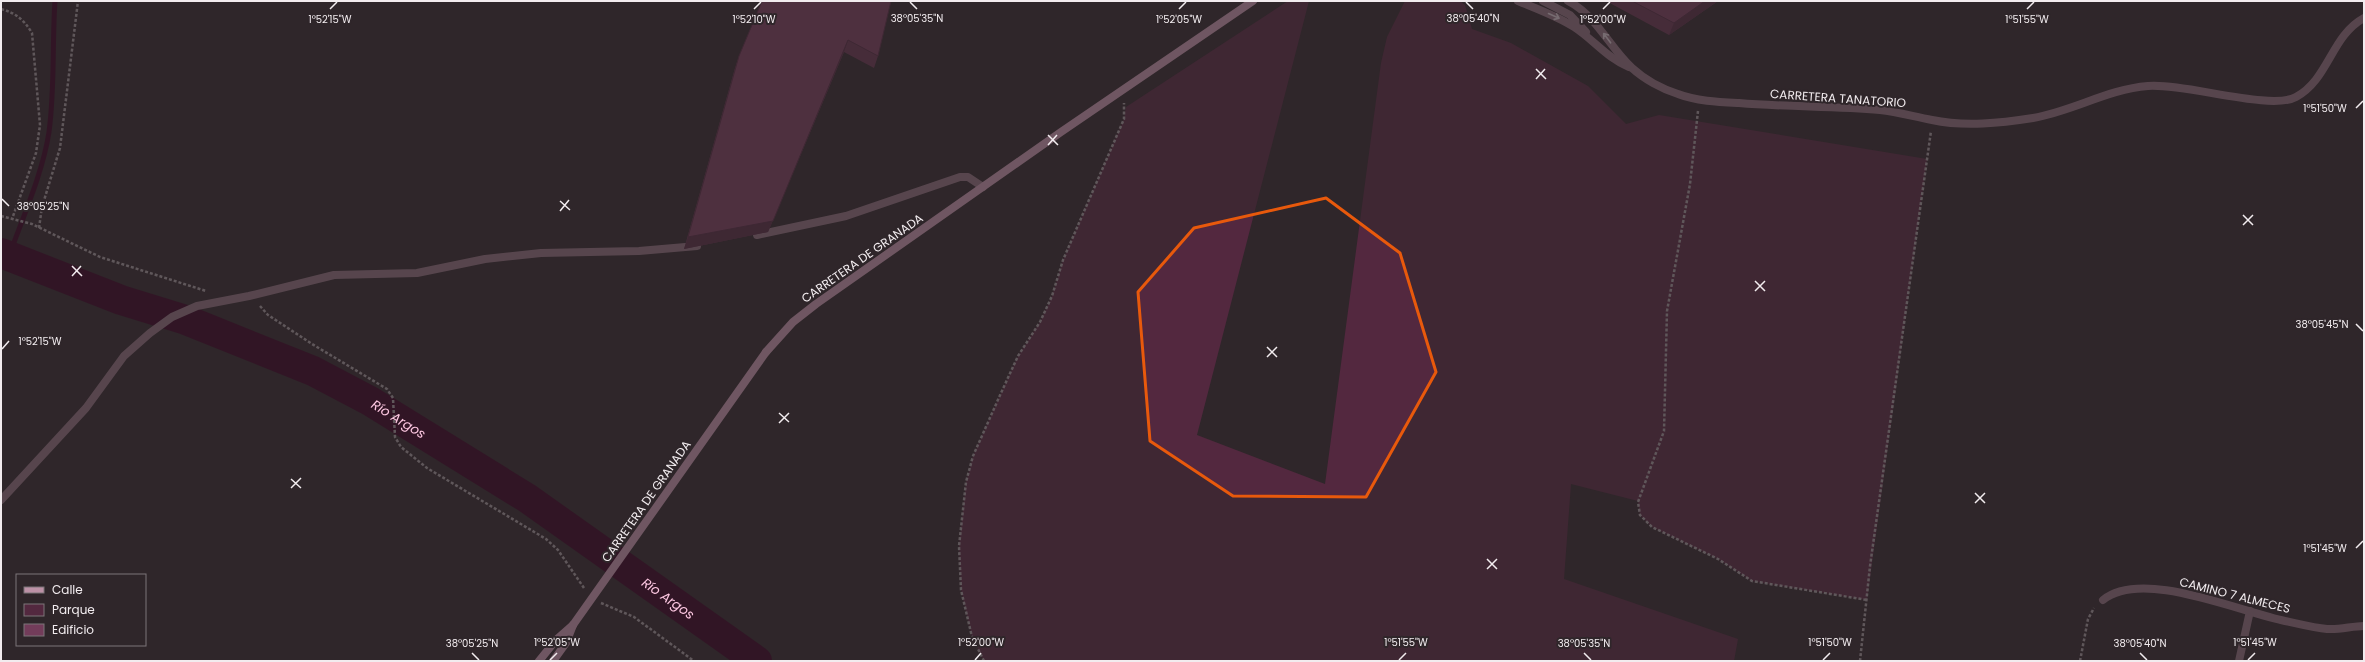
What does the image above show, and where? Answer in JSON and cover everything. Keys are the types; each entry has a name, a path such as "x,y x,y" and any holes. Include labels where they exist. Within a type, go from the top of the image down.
{"main road":[{"name":"CARRETERA DE GRANADA","path":"539,661 556,640 573,625 766,352 786,330 816,304 1253,1"},
{"name":"CARRETERA DE GRANADA","path":"553,661 566,643 573,625"}],"street":[{"path":"1518,1 1562,20 1617,62 1632,68"},
{"path":"1543,1 1570,15 1596,46"},
{"path":"1568,1 1590,18 1632,68"},
{"name":"CARRETERA TANATORIO","path":"1632,68 1646,78 1673,92 1699,99 1777,106 1882,110 1932,120 1968,124 2034,118 2074,108 2117,91 2149,85 2175,86 2244,98 2285,101 2296,98 2310,86 2328,63 2341,38 2350,27 2364,18"},
{"path":"750,236 846,216 960,177 968,177 983,187"},
{"path":"1,500 86,408 124,356 150,333 172,317 197,306 249,296 334,275 417,273 485,259 541,252 684,249 706,244"},
{"name":"CAMINO 7 ALMECES","path":"2103,600 2117,591 2153,588 2250,611 2283,621 2327,629 2364,626"},
{"path":"2239,661 2250,611"}],"path":[{"path":"39,228 42,206 60,148 78,1"},
{"path":"1,9 13,12 25,22 32,33 40,125 36,153 12,219"},
{"path":"984,661 972,637 961,590 959,546 966,482 973,456 1000,393 1018,356 1040,322 1052,296 1063,260 1124,119 1126,107 1120,93"},
{"path":"1699,99 1690,184 1667,311 1664,431 1638,502 1640,515 1652,527 1718,559 1752,581 1867,600"},
{"path":"1860,661 1932,120"},
{"path":"1,216 39,228 100,257 208,291"},
{"path":"249,296 268,315 387,390 393,398 395,437 401,447 427,468 546,539 558,550 586,591"},
{"path":"2080,661 2088,619 2103,600"},
{"path":"598,602 634,617 694,661"}],"highlighted area":[{"path":"1326,198 1400,253 1436,372 1366,497 1233,496 1150,441 1138,292 1194,228"}],"green space":[{"path":"1288,1 1309,1 1197,435 1325,484 1381,63 1387,37 1405,1 1460,1 1465,5 1472,29 1511,43 1588,86 1626,124 1659,115 1927,159 1867,600 1752,581 1718,559 1652,527 1640,515 1638,501 1571,484 1564,579 1738,639 1734,661 984,661 972,637 961,590 959,546 966,482 973,456 1018,356 1040,322 1052,296 1063,260 1124,119 1126,107"}],"building":[{"path":"762,1 891,1 878,56 848,40 773,221 688,237 739,56"},
{"path":"1632,1 1705,1 1674,23"}],"waterway":[{"path":"9,256 37,179 49,132 52,99 55,1"},
{"name":"Río Argos","path":"1,253 121,300 186,320 313,371 370,401 527,498 757,661"}]}
